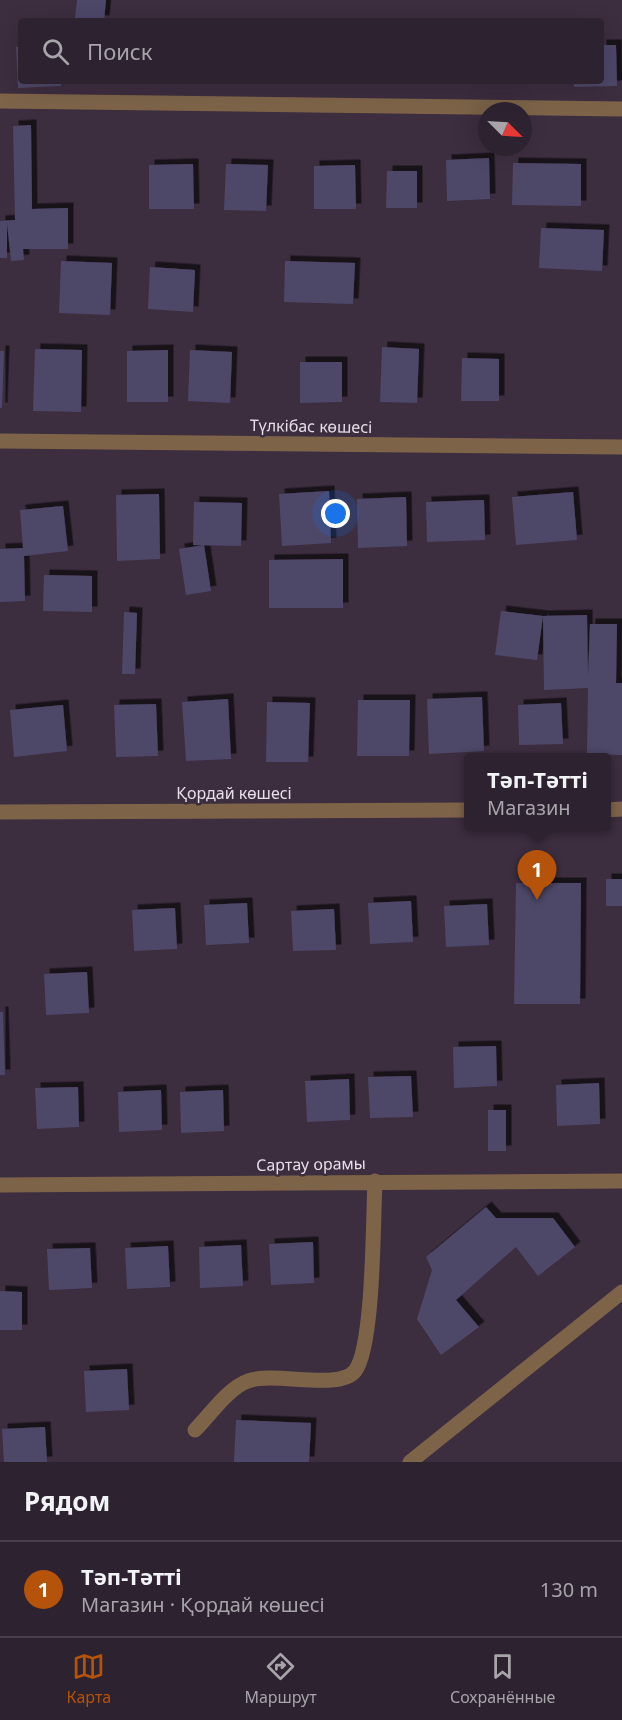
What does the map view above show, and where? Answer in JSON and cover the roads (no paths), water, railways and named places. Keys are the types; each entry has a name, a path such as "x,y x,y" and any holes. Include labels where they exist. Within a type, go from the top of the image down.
{"street":[{"path":"0,101 622,109"},
{"name":"Түлкібас көшесі","path":"0,441 622,447"},
{"name":"Қордай көшесі","path":"0,812 464,810"},
{"path":"195,1430 245,1382 260,1377 342,1380 354,1372 366,1344 375,1181"},
{"name":"Сартау орамы","path":"0,1185 622,1181"},
{"path":"410,1462 622,1292"}],"place":[{"name":"Тәп-Тәтті","path":"537,900"}]}
